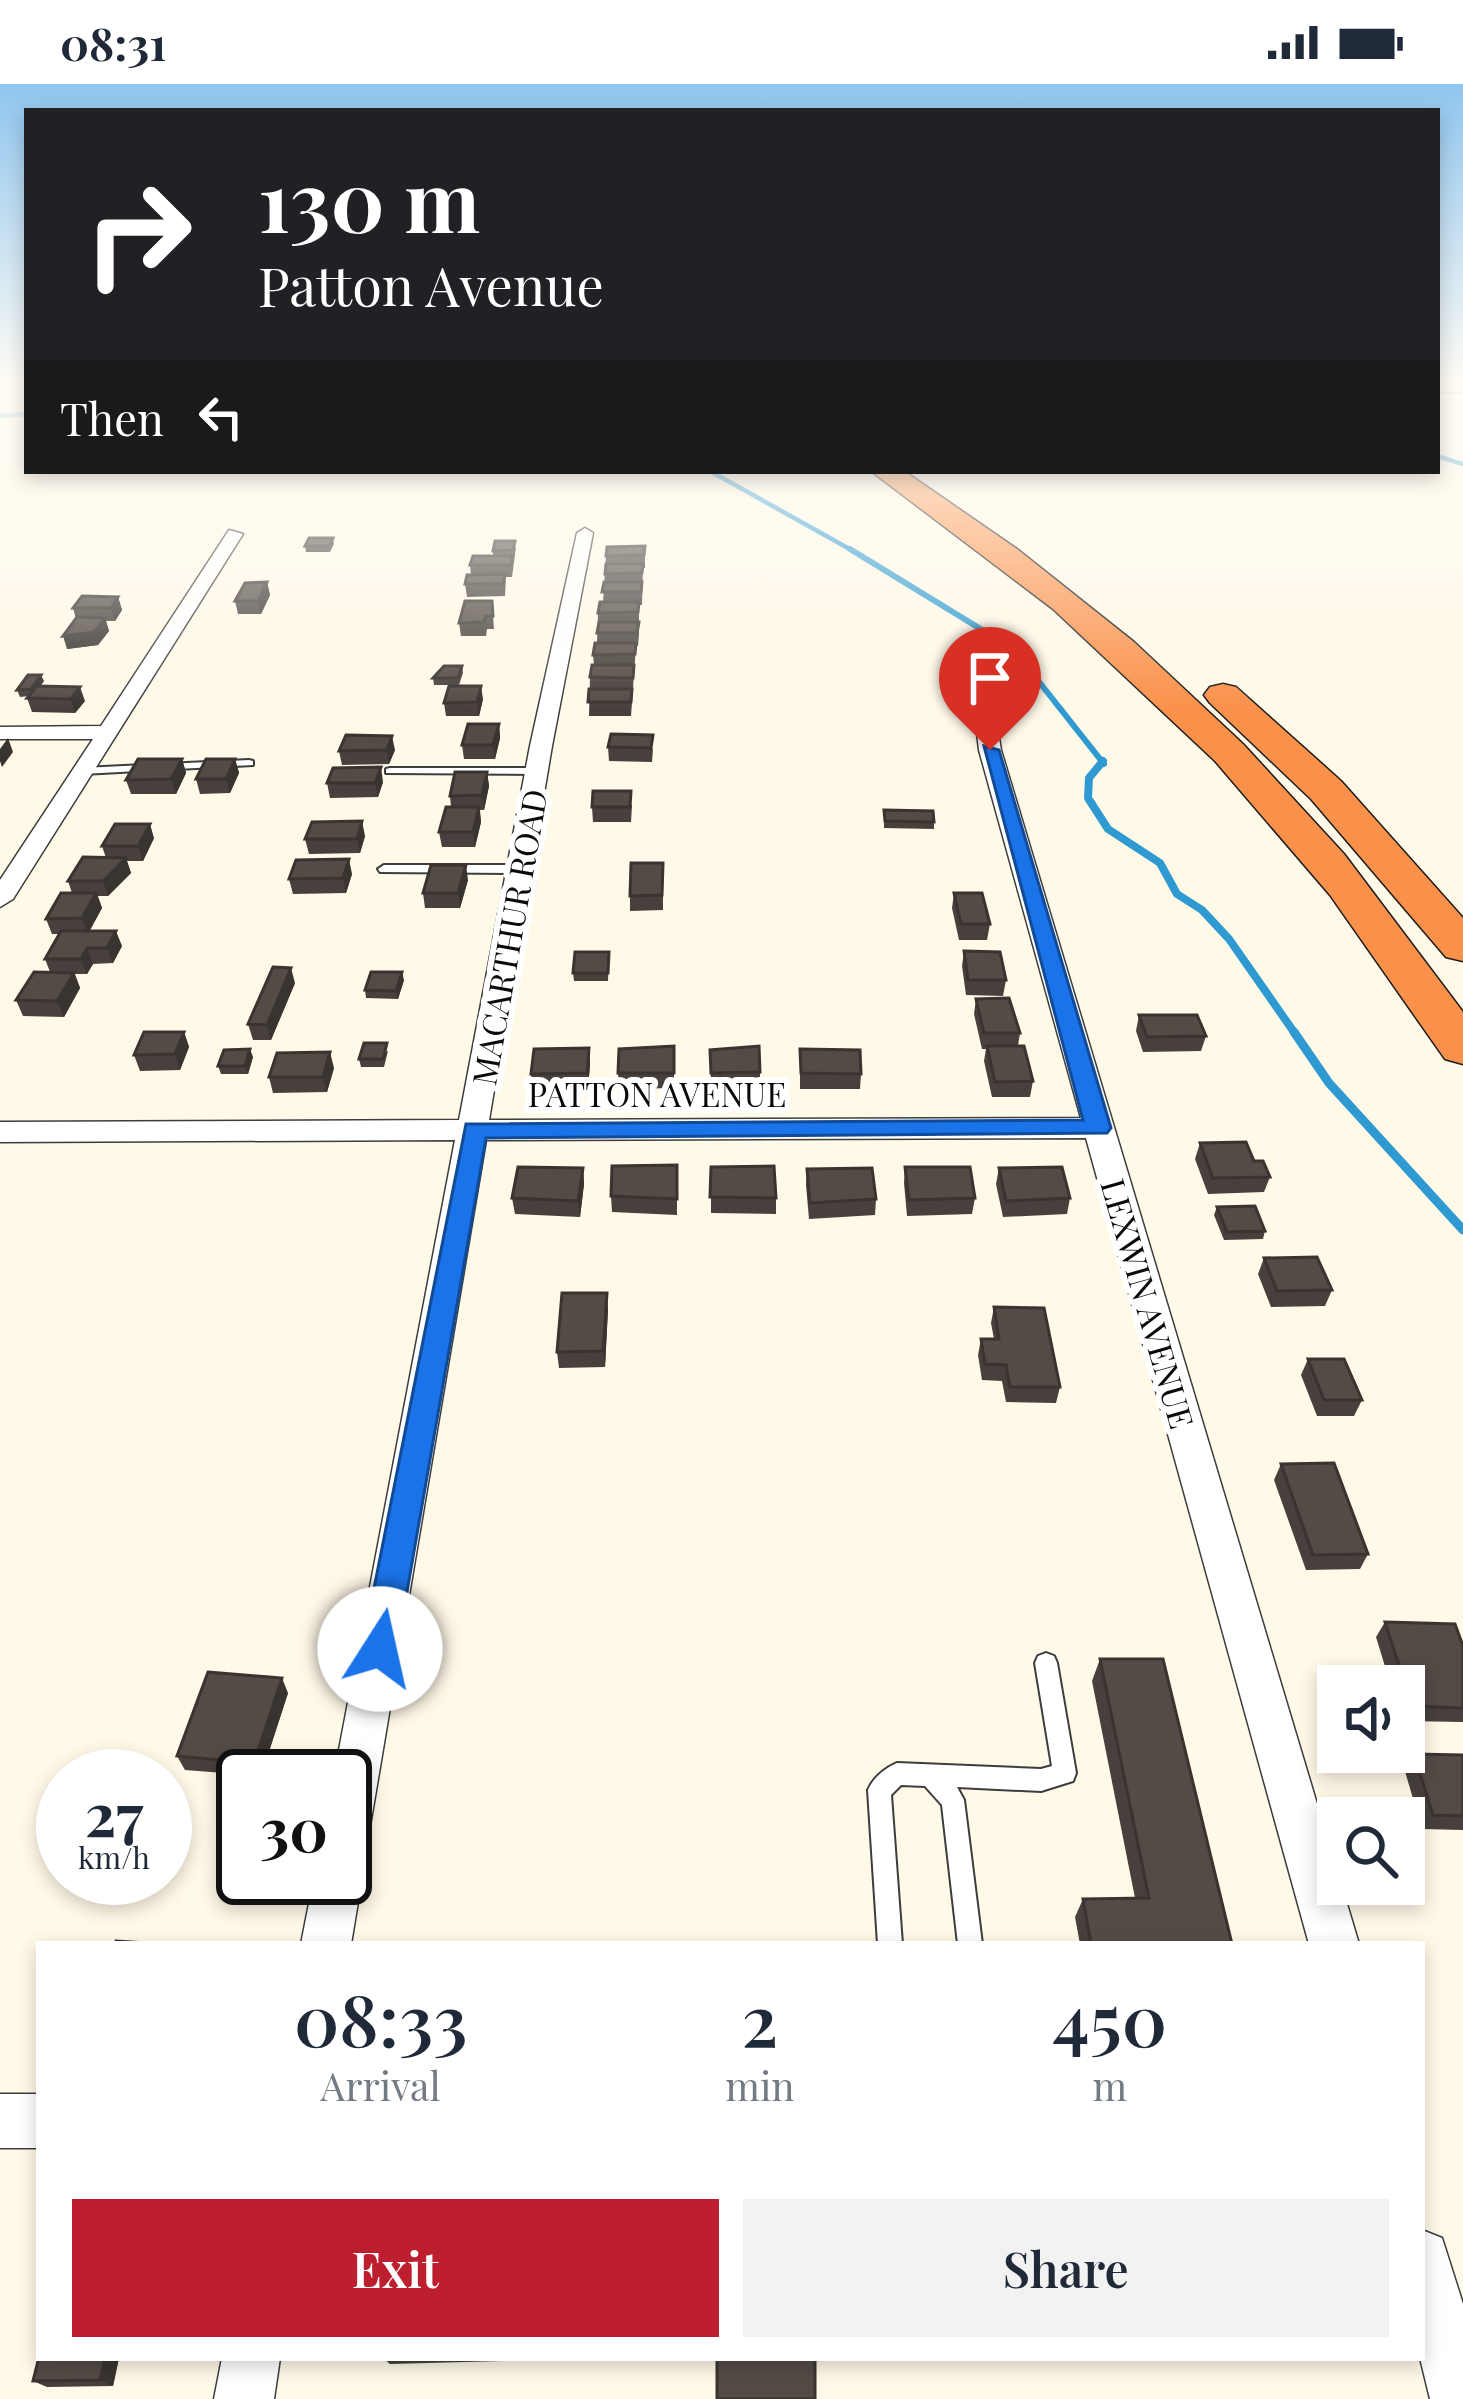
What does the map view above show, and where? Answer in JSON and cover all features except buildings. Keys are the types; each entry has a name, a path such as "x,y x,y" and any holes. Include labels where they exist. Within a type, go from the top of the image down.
{"highway":[{"path":"917,493 1029,571 1167,691 1328,863 1463,1048"},
{"path":"965,493 1065,561 1144,623 1327,790 1463,947"}],"street":[{"name":"MACARTHUR ROAD","path":"361,1749 537,772 585,533"},
{"path":"0,898 235,534"},
{"name":"LEXWIN AVENUE","path":"979,658 990,750 1333,1941"},
{"path":"0,733 107,732"},
{"name":"PATTON AVENUE","path":"0,1132 1098,1128"},
{"path":"327,1941 333,1905"},
{"path":"0,2121 36,2121"},
{"path":"1425,2269 1460,2399"},
{"path":"244,2399 250,2361"}],"lane":[{"path":"82,771 249,763"},
{"path":"390,771 537,772"},
{"path":"384,868 520,868"},
{"path":"890,1941 879,1790 897,1774 1041,1780 1065,1773 1046,1663"},
{"path":"930,1775 952,1800 970,1941"}],"waterway":[{"path":"749,493 854,551"},
{"path":"850,549 854,551"},
{"path":"854,551 997,639 1040,683 1102,762"},
{"path":"1102,762 1089,778 1088,798 1108,829 1160,863 1177,894 1202,910 1229,939 1296,1035"},
{"path":"1294,1032 1329,1083 1463,1230"}],"route":[{"path":"380,1649 475,1130 1098,1128 990,750"}]}
